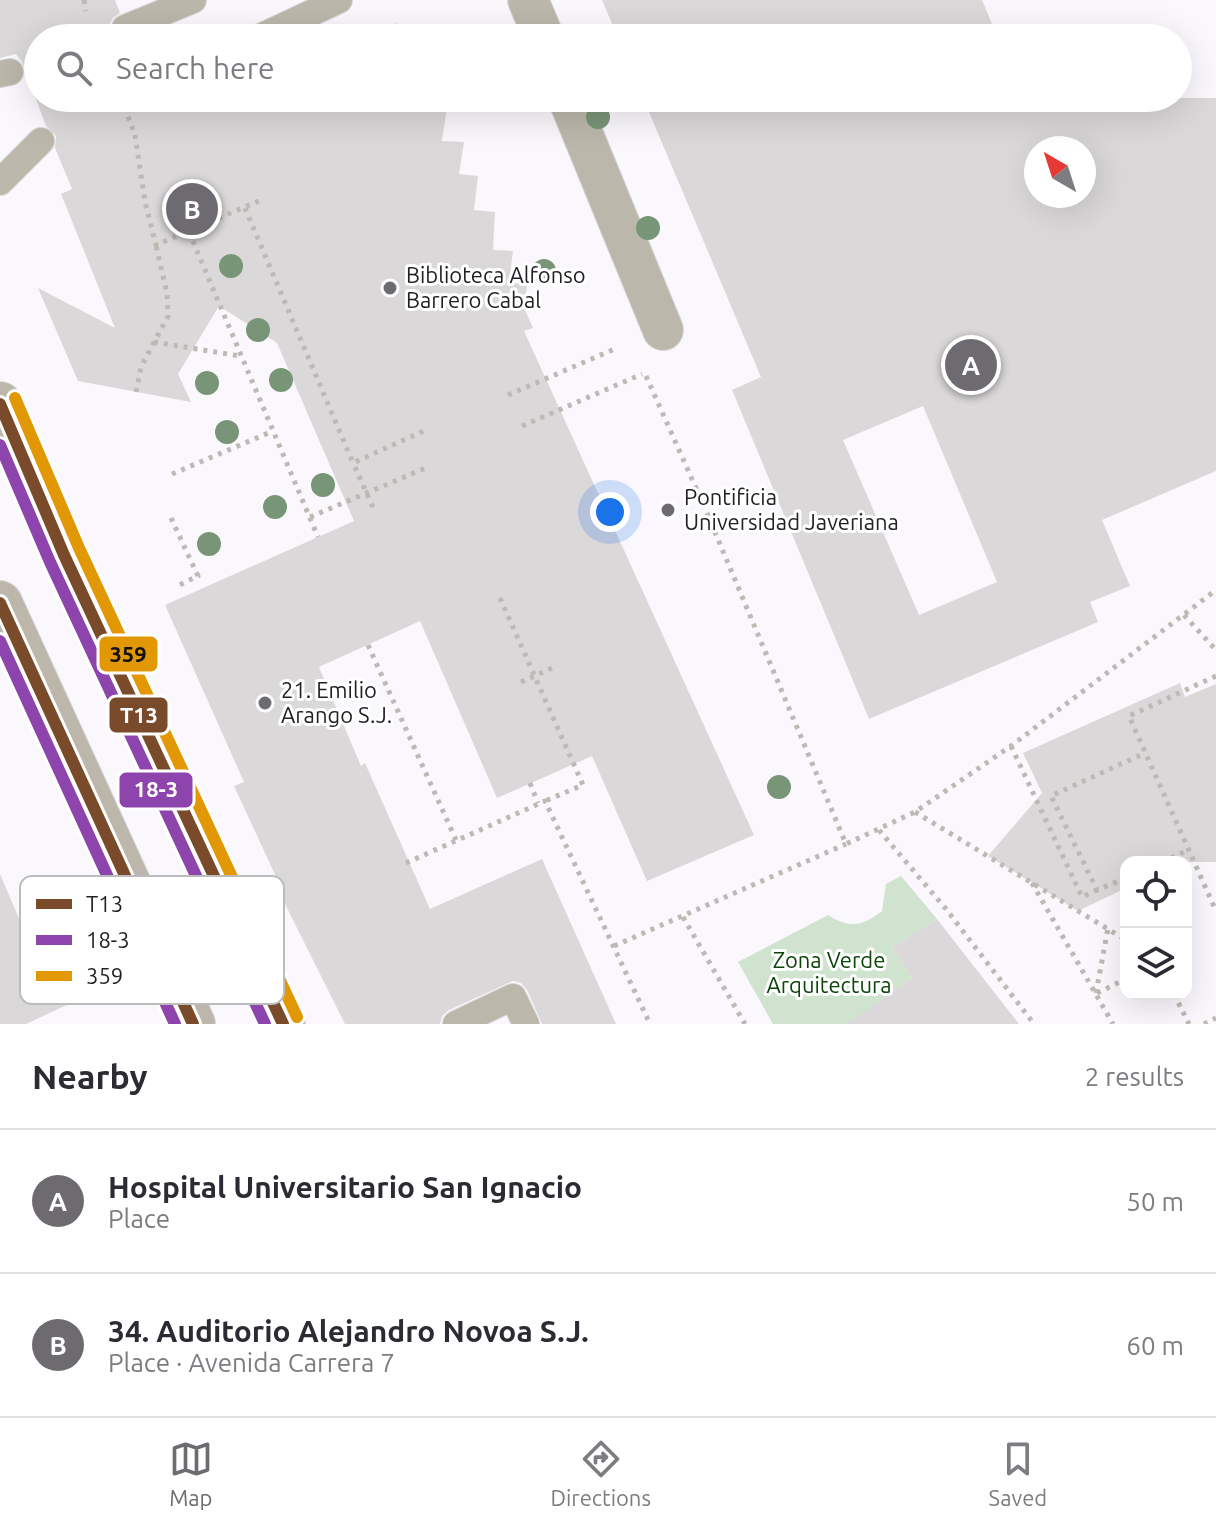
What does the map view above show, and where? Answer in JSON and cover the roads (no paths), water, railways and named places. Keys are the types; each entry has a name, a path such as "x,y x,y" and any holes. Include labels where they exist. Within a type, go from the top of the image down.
{"main road":[{"path":"0,404 64,555 214,876"},
{"path":"0,603 125,876"},
{"path":"184,1004 193,1024"},
{"path":"274,1004 283,1024"}],"street":[{"path":"528,0 538,24"},
{"path":"573,112 646,336"}],"lane":[{"path":"135,24 193,0"},
{"path":"288,24 339,0"},
{"path":"0,182 41,141"},
{"path":"456,1024 513,997 526,1024"}],"place":[{"name":"34. Auditorio Alejandro Novoa S.J.","path":"192,209"},
{"name":"Biblioteca Alfonso Barrero Cabal","path":"390,288"},
{"name":"Hospital Universitario San Ignacio","path":"971,365"},
{"name":"Pontificia Universidad Javeriana","path":"668,510"},
{"name":"21. Emilio Arango S.J.","path":"265,703"}],"park label":[{"name":"Zona Verde Arquitectura","path":"829,972"}]}
